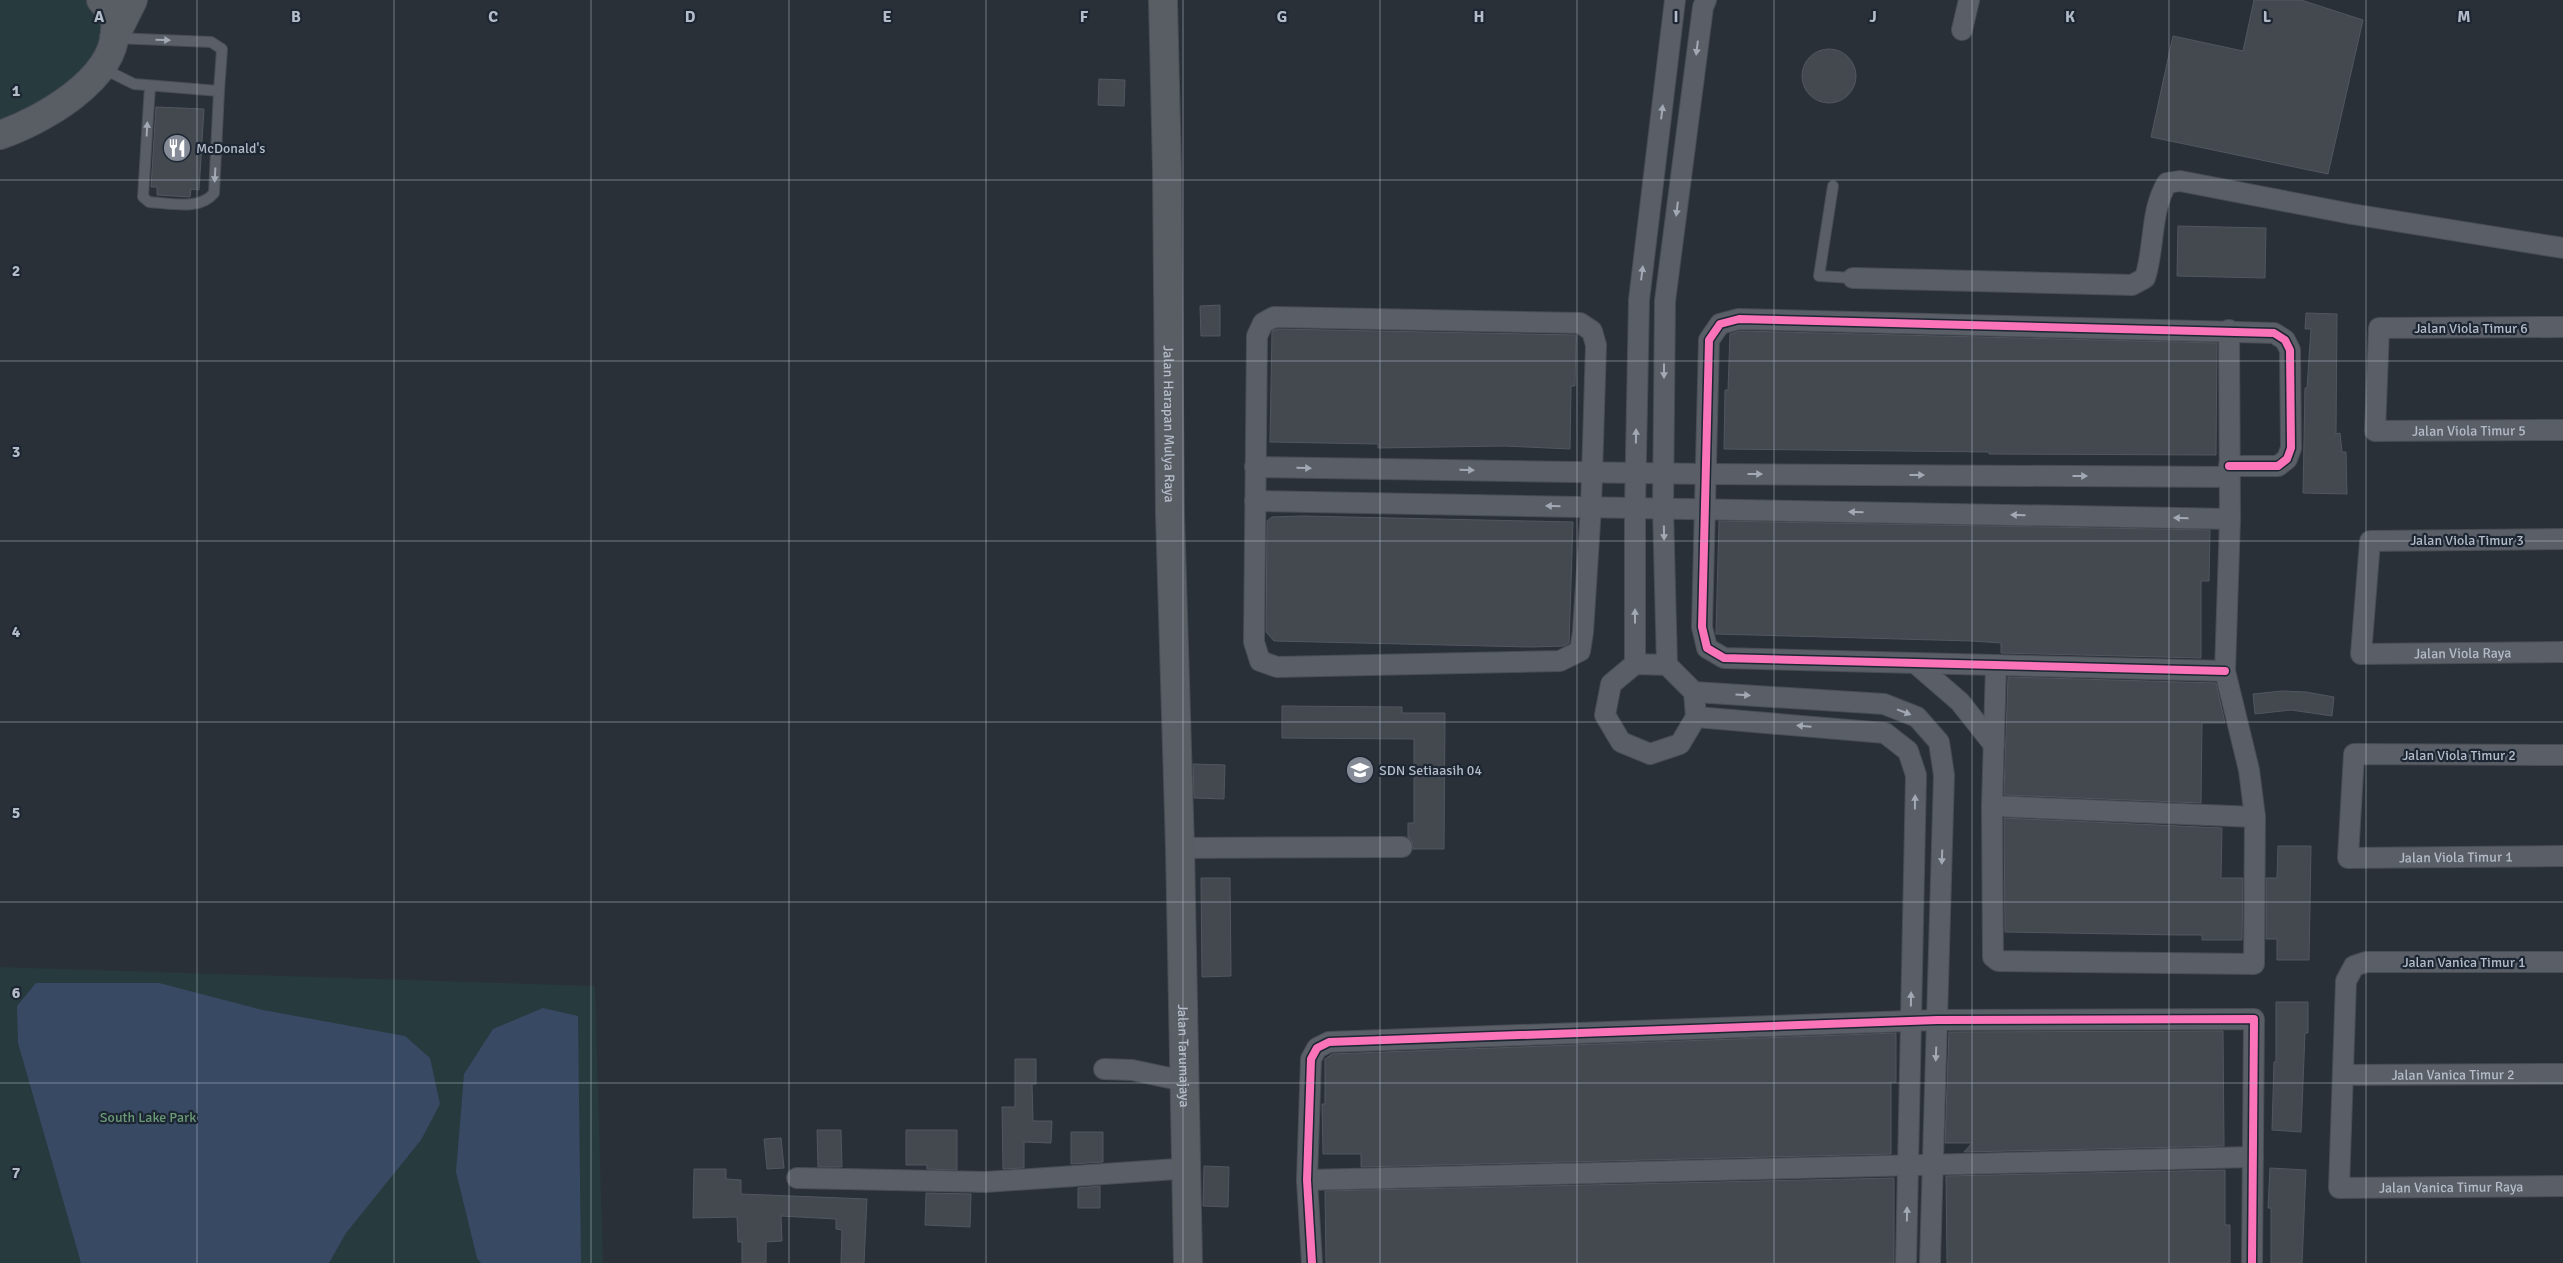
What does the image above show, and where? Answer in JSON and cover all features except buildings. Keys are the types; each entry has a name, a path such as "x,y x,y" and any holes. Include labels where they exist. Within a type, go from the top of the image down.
{"street":[{"path":"101,0 115,19 114,38"},
{"path":"0,135 23,127 87,86 108,59 114,38 133,0"},
{"name":"Jalan Harapan Mulya Raya","path":"1163,0 1168,179 1170,514 1180,848"},
{"path":"1635,664 1634,508 1639,300 1675,0"},
{"path":"1667,665 1664,508 1665,301 1703,7 1706,0"},
{"path":"1962,30 1969,0"},
{"path":"1852,278 2132,285 2145,278 2151,259 2158,197 2167,183 2180,181 2352,214 2563,248"},
{"path":"1639,300 1665,301"},
{"path":"1274,317 1580,323 1592,331 1596,345 1592,472 1583,632 1580,651 1560,661 1277,667 1260,661 1254,642 1257,336 1264,323 1274,317"},
{"path":"1255,467 1706,474 2229,472 2278,466 2288,459 2291,448 2290,350 2285,340 2274,333 2229,330 1739,319 1720,324 1709,340 1706,474 1702,627 1707,648 1724,658 2225,671"},
{"name":"Jalan Viola Timur 6","path":"2375,431 2379,328 2563,327"},
{"path":"1996,665 1992,806 1993,958 1998,961 2254,964 2255,817 2249,770 2225,671 2230,519 2229,330"},
{"name":"Jalan Viola Timur 5","path":"2375,431 2563,430"},
{"path":"1255,501 2230,519"},
{"name":"Jalan Viola Timur 3","path":"2361,654 2370,540 2563,539"},
{"name":"Jalan Viola Raya","path":"2361,654 2563,652"},
{"path":"1915,663 1960,702 1994,745"},
{"path":"1635,664 1667,665 1694,692 1696,717 1680,744 1650,754 1621,742 1605,715 1611,684 1635,664"},
{"path":"1694,692 1884,704 1917,717 1939,742 1944,775 1930,1263"},
{"path":"1696,717 1885,733 1908,751 1916,775 1906,1263"},
{"name":"Jalan Viola Timur 2","path":"2348,858 2354,754 2563,755"},
{"path":"1992,806 2255,817"},
{"path":"1180,848 1402,847"},
{"name":"Jalan Tarumajaya","path":"1180,848 1174,1078 1188,1263"},
{"name":"Jalan Viola Timur 1","path":"2348,858 2563,856"},
{"name":"Jalan Vanica Timur 1","path":"2343,1075 2346,981 2354,966 2366,962 2563,962"},
{"path":"1312,1263 1307,1180 1311,1059 1317,1048 1329,1042 1910,1023 1937,1020 2254,1019 2252,1263"},
{"path":"1104,1069 1174,1078"},
{"name":"Jalan Vanica Timur 2","path":"2343,1075 2563,1074"},
{"name":"Jalan Vanica Timur Raya","path":"2343,1075 2339,1188 2563,1186"},
{"path":"1307,1180 2253,1157"},
{"path":"798,1178 986,1182 1182,1167"}],"lane":[{"path":"114,38 211,42 222,50 214,193 208,200 200,204 149,202 143,197 150,86"},
{"path":"102,68 134,84 219,92"},
{"path":"1833,186 1819,276 1852,278"}],"green space":[{"path":"0,0 101,0 108,59 0,135"},
{"name":"South Lake Park","path":"0,967 595,986 603,1263 0,1263"}],"water":[{"path":"36,983 159,983 263,1010 405,1036 430,1058 440,1104 421,1140 346,1233 329,1263 81,1263 18,1043 17,1006"},
{"path":"543,1008 578,1016 581,1263 481,1263 477,1258 456,1172 464,1074 493,1029"}],"cycle path":[{"path":"2225,671 1724,658 1707,648 1702,627 1709,340 1720,324 1739,319 2274,333 2285,340 2290,350 2291,448 2287,459 2278,466 2229,466"},
{"path":"1312,1263 1307,1180 1311,1059 1317,1048 1329,1042 1937,1020 2254,1019 2252,1263"}],"place":[{"name":"McDonald's","path":"177,148"},
{"name":"SDN Setiaasih 04","path":"1360,770"}]}
